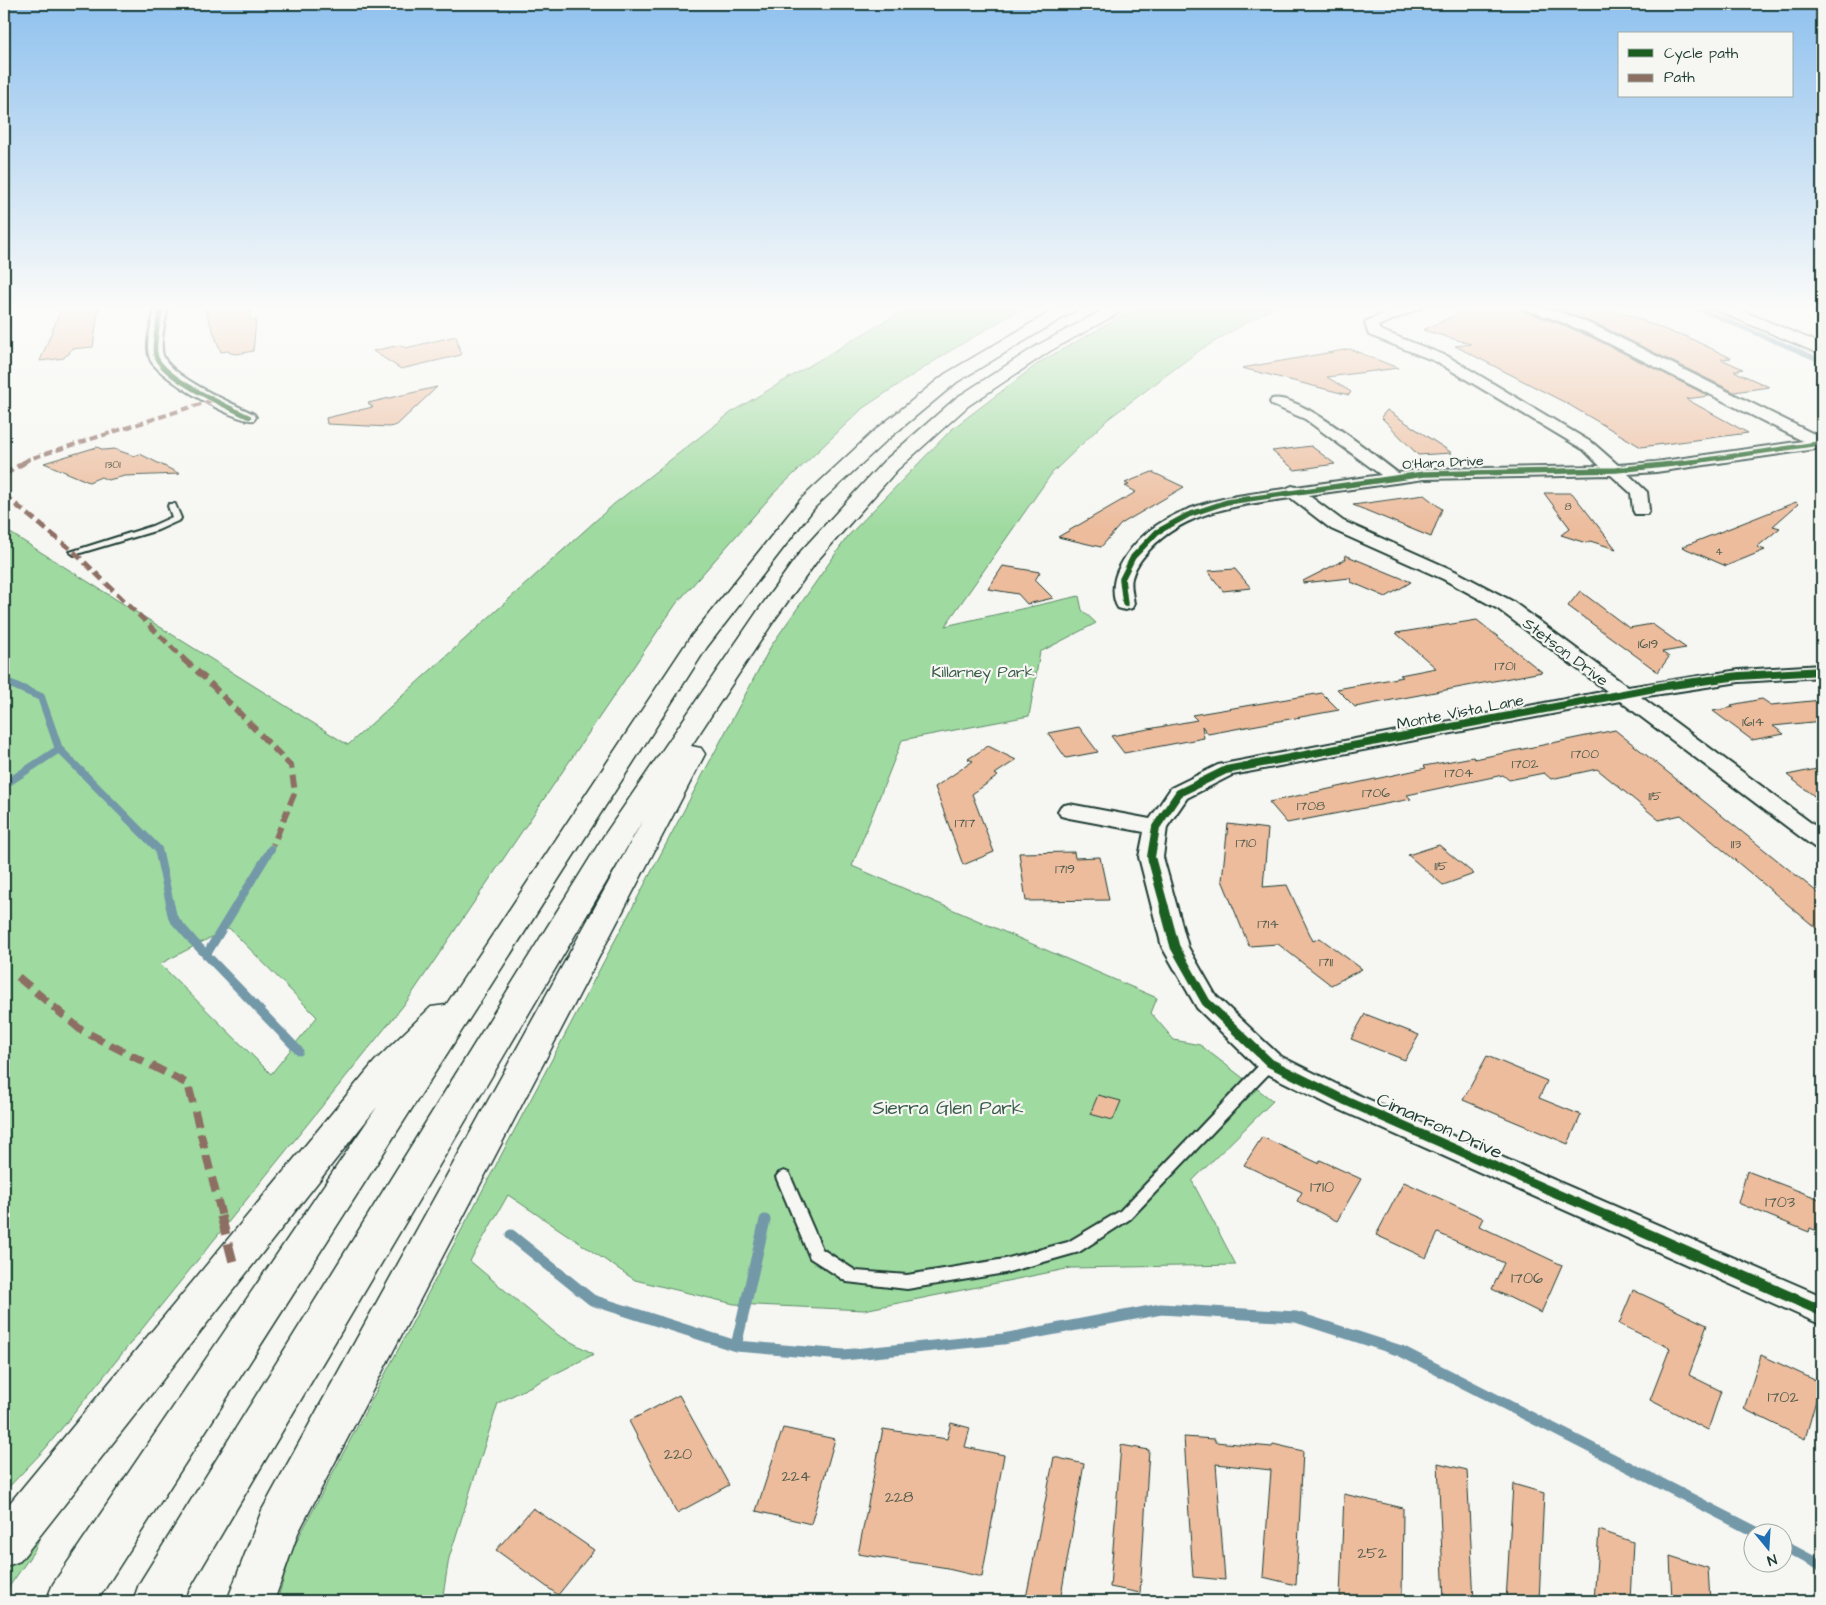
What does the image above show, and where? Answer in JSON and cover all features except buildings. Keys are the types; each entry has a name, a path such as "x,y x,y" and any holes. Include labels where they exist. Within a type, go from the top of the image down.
{"main road":[{"path":"70,1601 480,979 697,644 808,503 880,436 949,380"},
{"path":"156,1601 617,837 765,617 809,556 890,466 962,402 996,380"},
{"path":"251,1601 278,1525 765,617"},
{"path":"4,1545 387,1070 480,979"}],"street":[{"path":"180,380 202,394 249,418"},
{"path":"1477,380 1590,447 1639,492 1641,510"},
{"path":"1692,380 1821,443"},
{"path":"1277,402 1310,416 1393,477"},
{"name":"O'Hara Drive","path":"1125,604 1122,579 1133,557 1157,532 1188,515 1227,502 1393,477 1424,474 1616,470 1695,462 1821,443"},
{"name":"Stetson Drive","path":"1292,491 1336,525 1449,575 1505,605 1822,842"},
{"name":"Monte Vista Lane","path":"1151,857 1156,827 1180,793 1226,770 1665,686 1739,676 1822,671"},
{"path":"1069,811 1156,827"},
{"name":"Cimarron Drive","path":"1151,857 1175,947 1206,1002 1270,1063 1355,1105 1822,1311"}],"lane":[{"path":"74,552 155,528 177,518 172,506"},
{"path":"784,1177 816,1253 853,1277 907,1282 1005,1266 1073,1248 1125,1215 1270,1063"}],"green space":[{"path":"786,380 906,380 863,408 774,493 676,604 407,1001 45,1449 4,1492 4,529 348,745 614,504 733,411","holes":["229,928 317,1017 271,1074 160,964"]},
{"path":"1016,380 1160,380 1108,419 1052,473 945,626 1079,596 1082,610 1096,623 1040,652 1029,716 902,740 852,866 1157,998 1151,1013 1174,1040 1200,1045 1273,1101 1192,1181 1236,1265 1071,1268 864,1310 734,1304 635,1280 508,1195 470,1261 558,1335 594,1354 498,1403 449,1558 442,1601 277,1601 293,1548 771,646 848,536 952,429"},
{"path":"47,1520 34,1551 4,1594 4,1572"}],"waterway":[{"path":"4,681 41,697 59,749"},
{"path":"4,785 59,749"},
{"path":"59,749 158,849 171,908"},
{"path":"235,908 271,849"},
{"path":"170,906 173,918 206,955"},
{"path":"206,955 236,906"},
{"path":"206,955 299,1051"},
{"path":"736,1346 765,1220"},
{"path":"511,1235 592,1300 736,1346"},
{"path":"736,1346 844,1355 1003,1339 1161,1309 1296,1317 1401,1351 1744,1526"},
{"path":"1794,1551 1822,1566"}],"marked path":[{"path":"4,475 29,459 213,400"},
{"path":"4,495 74,552 168,646 206,679 291,766 295,792 273,845"},
{"path":"18,977 81,1030 188,1084 233,1262"}],"cycle path":[{"path":"180,380 201,394 249,417"},
{"path":"1125,604 1122,579 1133,557 1157,532 1188,515 1227,502 1424,474 1616,470 1656,467 1822,443"},
{"path":"1822,671 1739,676 1665,686 1226,770 1179,793 1156,827 1151,857 1175,947 1206,1002 1270,1063 1346,1101 1822,1311"}],"park label":[{"name":"Killarney Park","path":"983,671"},
{"name":"Sierra Glen Park","path":"948,1107"}]}
